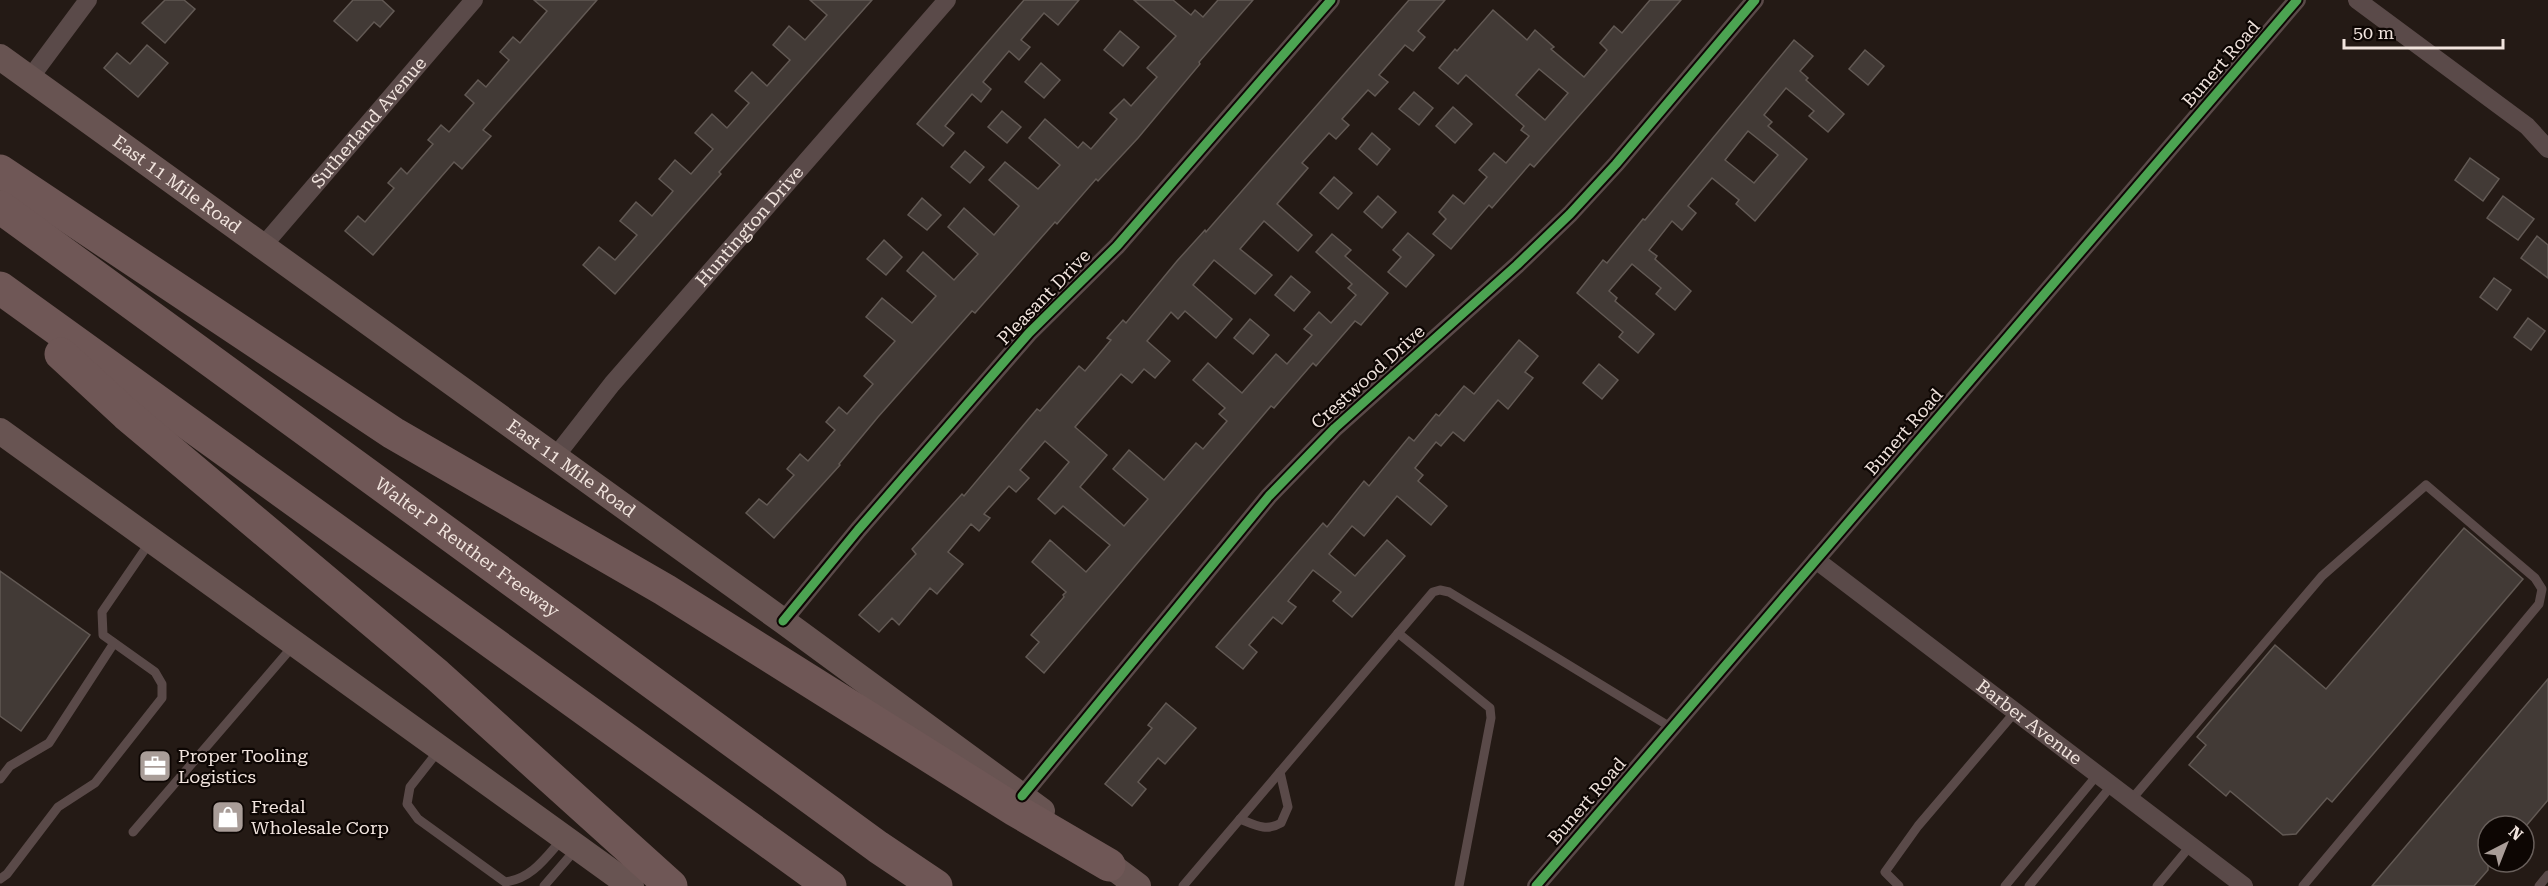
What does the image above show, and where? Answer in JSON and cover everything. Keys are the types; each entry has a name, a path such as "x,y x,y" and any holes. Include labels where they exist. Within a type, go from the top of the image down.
{"highway":[{"path":"0,171 393,433 665,590 1015,810 1109,865"},
{"name":"Walter P Reuther Freeway","path":"0,207 849,826 936,886"},
{"path":"0,288 830,886"},
{"path":"0,298 126,414 436,675 671,886"}],"main road":[{"name":"East 11 Mile Road","path":"0,57 783,621 1022,796 1138,886"},
{"path":"0,432 631,886"}],"street":[{"path":"30,78 88,0"},
{"name":"Sutherland Avenue","path":"262,247 474,0"},
{"name":"Huntington Drive","path":"555,457 612,384 947,0"},
{"name":"Pleasant Drive","path":"783,621 1029,333 1117,246 1331,0"},
{"name":"Crestwood Drive","path":"1022,796 1269,496 1335,428 1517,266 1570,214 1755,0"},
{"name":"Bunert Road","path":"1536,886 2297,0"},
{"path":"2357,0 2528,126 2548,149"},
{"name":"Barber Avenue","path":"1816,560 2244,886"}],"lane":[{"path":"2131,800 2322,576 2426,485 2535,578 2542,589 2539,604 2303,886"},
{"path":"0,879 7,874 58,807 95,783 162,698 162,684 155,672 103,635 102,612 151,540"},
{"path":"1183,886 1433,592 1440,590 1449,592 1672,728"},
{"path":"1398,633 1490,708 1491,718 1459,886"},
{"path":"0,779 10,766 49,743 114,643"},
{"path":"133,832 295,644"},
{"path":"1899,886 1885,872 1918,826 2015,712"},
{"path":"440,748 410,787 407,804 418,819 505,882 517,880 531,873 571,842"},
{"path":"1240,819 1262,828 1272,828 1281,823 1288,807 1280,772"},
{"path":"2005,886 2105,780"},
{"path":"2029,886 2105,780"},
{"path":"544,886 571,842"},
{"path":"2157,886 2191,845"},
{"path":"2539,886 2548,875"}],"building":[{"path":"165,0 184,0 195,9 165,43 142,23"},
{"path":"353,0 382,0 394,11 380,27 374,22 357,41 334,21"},
{"path":"534,0 597,0 483,130 491,136 462,169 454,162 373,255 345,231 358,216 365,222 394,188 388,183 401,168 407,174 433,144 428,140 441,125 449,132 474,103 465,95 478,80 486,87 509,60 500,52 513,37 520,43 547,11"},
{"path":"810,0 872,0 719,172 721,174 615,294 583,265 599,247 615,260 637,235 620,221 636,202 652,216 673,191 659,179 675,160 691,174 713,149 695,133 712,114 727,128 749,103 735,91 752,72 767,86 790,60 773,45 789,26 805,40 827,15"},
{"path":"1024,0 1079,0 1058,25 1044,13 1021,40 1030,47 1019,60 1009,51 983,82 991,89 981,102 972,94 945,126 954,133 943,146 917,124"},
{"path":"1134,0 1173,0 1191,15 1195,10 1203,17 1218,0 1253,0 1138,138 1098,181 1096,179 1057,224 1055,222 975,313 972,311 774,538 746,513 759,499 767,505 794,475 787,469 800,454 808,461 835,430 826,422 839,407 847,414 873,384 864,376 895,341 866,317 882,298 912,323 936,296 907,271 923,252 954,280 978,254 948,227 964,208 994,235 1019,206 989,180 1005,162 1038,189 1060,165 1029,138 1045,119 1078,148 1083,142 1091,149 1117,119 1110,113 1124,99 1131,106 1157,77 1147,68 1176,36"},
{"path":"1409,0 1445,0 1418,31 1425,37 1413,51 1405,45 1379,75 1388,82 1375,96 1368,90 1342,119 1349,125 1336,139 1329,133 1302,163 1308,168 1277,204 1312,235 1298,251 1264,221 1240,249 1272,275 1255,294 1214,260 1193,285 1232,319 1216,338 1185,311 1178,319 1171,312 1147,341 1170,361 1155,378 1144,369 1132,383 1121,374 1075,427 1107,455 1080,487 1124,526 1148,499 1113,469 1129,450 1164,480 1196,443 1203,449 1227,421 1219,414 1225,408 1193,380 1208,363 1242,393 1276,354 1287,364 1312,335 1304,329 1319,312 1331,323 1356,295 1348,288 1352,284 1316,252 1332,234 1351,250 1345,256 1388,293 1361,325 1355,321 1316,366 1313,363 1274,408 1271,406 1044,673 1026,657 1039,642 1031,635 1066,592 1032,562 1050,540 1086,572 1110,545 1063,506 1055,514 1038,499 1069,462 1045,441 1020,470 1029,478 1016,492 1009,486 984,514 990,518 979,531 971,524 948,552 963,564 937,594 930,588 899,625 892,618 879,632 859,615 916,554 912,549 962,494 964,496 1037,409 1040,411 1079,366 1085,371 1111,340 1107,338 1123,320 1126,323 1177,261 1205,230 1206,232"},
{"path":"1650,0 1681,0 1534,167 1530,164 1492,208 1489,205 1451,249 1433,234 1446,219 1439,212 1453,195 1464,204 1487,177 1479,170 1494,153 1506,163 1529,136 1521,130 1524,126 1466,75 1458,84 1439,68 1455,49 1457,51 1493,10 1527,40 1535,30 1554,47 1551,49 1584,77 1607,50 1600,43 1614,26 1622,33","holes":["1539,69 1568,93 1545,120 1516,95"]},
{"path":"1120,31 1139,47 1123,66 1104,50"},
{"path":"1794,40 1813,56 1800,71 1808,78 1806,80 1844,114 1828,132 1809,116 1814,111 1786,88 1764,115 1772,122 1768,126 1807,159 1755,221 1736,204 1739,200 1712,178 1688,206 1696,213 1682,230 1672,221 1649,250 1657,256 1655,259 1691,291 1675,310 1656,294 1661,288 1632,264 1609,291 1617,298 1615,301 1654,334 1638,353 1619,337 1623,332 1577,293 1603,260 1607,263 1643,219 1645,220","holes":["1748,131 1778,155 1754,183 1725,160"]},
{"path":"147,45 168,63 138,97 104,68 117,53 130,64"},
{"path":"1865,50 1884,66 1868,85 1849,69"},
{"path":"1041,63 1060,80 1044,98 1025,82"},
{"path":"1414,92 1433,108 1419,125 1399,109"},
{"path":"1453,107 1472,124 1455,143 1436,126"},
{"path":"1002,111 1021,127 1007,143 988,127"},
{"path":"1372,133 1390,149 1377,165 1359,149"},
{"path":"965,151 984,167 970,183 951,167"},
{"path":"2470,158 2499,179 2483,201 2455,180"},
{"path":"1334,177 1352,193 1338,209 1320,193"},
{"path":"1378,196 1396,212 1382,228 1364,212"},
{"path":"2503,196 2534,219 2518,240 2487,218"},
{"path":"922,198 941,215 927,230 908,215"},
{"path":"1408,233 1434,255 1406,287 1388,272 1401,257 1393,250"},
{"path":"2537,236 2548,245 2548,278 2521,258"},
{"path":"884,240 902,257 886,275 867,259"},
{"path":"1291,276 1310,292 1294,311 1275,295"},
{"path":"2494,278 2511,290 2497,310 2480,297"},
{"path":"2528,318 2545,331 2531,350 2514,337"},
{"path":"1250,319 1269,335 1253,354 1234,338"},
{"path":"1519,340 1538,356 1525,372 1533,378 1508,409 1498,400 1464,441 1453,432 1441,446 1436,442 1415,468 1423,475 1418,481 1447,506 1431,525 1397,496 1364,536 1352,526 1329,554 1355,576 1387,540 1405,556 1352,617 1333,601 1341,592 1313,570 1288,601 1296,607 1282,624 1273,617 1249,645 1257,652 1243,669 1216,647 1323,523 1327,527 1364,481 1369,486 1409,437 1414,441 1436,414 1439,416 1464,386 1474,394"},
{"path":"1599,364 1618,380 1602,399 1583,383"},
{"path":"2464,528 2523,579 2332,802 2327,798 2296,834 2283,835 2230,791 2226,796 2189,765 2206,745 2197,737 2275,645 2326,689"},
{"path":"0,571 90,635 21,731 0,716"},
{"path":"2548,679 2548,800 2536,814 2476,814 2476,874 2484,874 2474,886 2372,886"},
{"path":"1166,703 1196,728 1165,764 1158,758 1138,782 1146,789 1132,806 1105,784 1152,728 1148,725"}],"cycle path":[{"path":"783,621 858,530 1029,333 1117,246 1331,0"},
{"path":"1022,796 1269,496 1335,428 1517,265 1570,214 1616,164 1755,0"},
{"path":"1536,886 2297,0"}],"place":[{"name":"Proper Tooling Logistics","path":"155,766"},
{"name":"Fredal Wholesale Corp","path":"228,817"}]}
